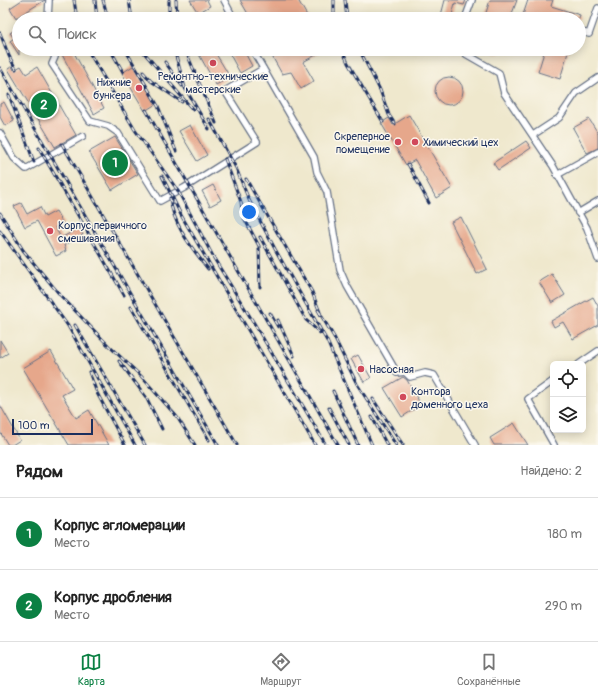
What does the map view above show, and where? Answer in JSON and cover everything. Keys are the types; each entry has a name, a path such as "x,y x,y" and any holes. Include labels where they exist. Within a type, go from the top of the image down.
{"lane":[{"path":"48,12 49,0"},
{"path":"224,0 230,12"},
{"path":"468,12 472,0"},
{"path":"586,33 589,34 598,8"},
{"path":"54,56 55,58 52,64 90,121 108,126 118,133 160,201 184,188 257,142 226,91 263,69"},
{"path":"256,56 314,157 318,172 327,192 340,270 347,286 397,374 405,372 410,377 425,373 434,375 475,445"},
{"path":"470,56 500,73 504,93 533,134 558,175 586,228 598,258"},
{"path":"533,134 559,118 576,93 598,78"},
{"path":"0,132 14,158 26,169 84,136"},
{"path":"558,175 598,152"},
{"path":"578,212 598,201"},
{"path":"583,361 598,351"},
{"path":"550,383 528,399 554,445"}],"building":[{"path":"22,0 45,0 26,12 12,12 10,8"},
{"path":"190,0 207,0 210,6 197,12"},
{"path":"240,0 298,0 305,12 247,12"},
{"path":"445,0 466,0 464,5 455,3 453,12 442,12"},
{"path":"490,0 517,0 513,12 486,12"},
{"path":"528,0 553,0 551,6 570,12 524,12"},
{"path":"63,56 76,56 104,108 94,114"},
{"name":"Ремонтно-технические мастерские","path":"200,56 217,56 230,77 216,85"},
{"path":"231,56 247,56 252,66 240,73"},
{"path":"272,56 314,56 303,62 314,81 301,89 291,72 282,74"},
{"path":"543,56 567,56 560,79 538,72"},
{"path":"12,66 14,70 21,66 26,74 37,67 76,135 55,147 8,69"},
{"name":"Нижние бункера","path":"133,66 156,104 145,111 122,73"},
{"path":"449,77 459,81 463,91 459,101 449,105 439,101 435,91 439,81"},
{"path":"4,102 14,121 5,126 0,117 0,104"},
{"name":"Химический цех","path":"409,115 452,188 436,198 415,160 406,165 381,123 389,118 393,125"},
{"path":"589,119 598,133 598,148 587,153 573,128"},
{"path":"190,125 207,155 197,161 179,131"},
{"path":"115,137 138,174 112,190 89,152"},
{"path":"526,141 531,148 498,170 493,163"},
{"path":"213,185 221,200 210,206 202,191"},
{"name":"Корпус первичного смешивания","path":"21,203 27,214 40,207 45,217 56,211 63,224 55,227 61,238 79,228 83,235 64,245 66,251 56,256 37,221 25,227 14,206"},
{"path":"461,217 487,269 477,274 451,222"},
{"path":"552,274 565,295 552,303 539,282"},
{"path":"593,297 598,306 598,325 573,339 563,322 554,327 551,321"},
{"path":"0,340 8,353 0,358"},
{"path":"51,351 73,389 62,395 76,418 89,410 109,445 69,445 23,368"},
{"name":"Насосная","path":"358,355 371,378 364,382 351,359"},
{"name":"Контора доменного цеха","path":"403,377 407,380 421,405 402,417 384,388"},
{"path":"0,405 20,440 12,445 8,445 0,432"},
{"path":"514,423 528,445 494,445 490,438"}],"railway":[{"path":"74,0 76,12"},
{"path":"95,0 96,12"},
{"path":"103,0 106,12"},
{"path":"129,0 131,12"},
{"path":"169,0 169,12"},
{"path":"176,0 177,12"},
{"path":"334,0 334,12"},
{"path":"345,0 346,12"},
{"path":"0,33 16,69"},
{"path":"91,56 135,130 178,191 215,260 326,445"},
{"path":"114,56 123,72"},
{"path":"129,56 158,106 176,151"},
{"path":"147,56 193,110"},
{"path":"176,56 185,88 209,129"},
{"path":"188,56 216,123"},
{"path":"345,56 383,122"},
{"path":"363,56 380,90 389,115 395,124"},
{"path":"165,62 182,86"},
{"path":"0,68 218,445"},
{"path":"143,72 151,81 182,102"},
{"path":"9,95 34,162"},
{"path":"146,110 338,445"},
{"path":"209,119 236,168 249,200 275,249 327,341 372,445"},
{"path":"62,144 237,445"},
{"path":"39,148 124,295"},
{"path":"225,159 241,202 243,216 259,246 260,287"},
{"path":"408,164 429,203"},
{"path":"162,176 181,215 315,445"},
{"path":"246,179 312,292 321,315"},
{"path":"170,198 179,227 208,269"},
{"path":"0,213 23,250 61,296 109,346 141,376 177,417 195,445"},
{"path":"0,231 68,326 135,445"},
{"path":"260,237 306,320 320,333"},
{"path":"131,307 209,440"},
{"path":"318,310 334,337 357,384 396,445"},
{"path":"270,313 278,327"},
{"path":"278,320 294,356"},
{"path":"75,325 145,445"},
{"path":"119,361 146,397 162,429"},
{"path":"89,372 97,393 125,445"},
{"path":"333,391 358,445"},
{"path":"373,399 403,445"},
{"path":"329,408 349,445"},
{"path":"372,417 387,445"}],"place":[{"name":"Ремонтно-технические мастерские","path":"213,63"},
{"name":"Нижние бункера","path":"139,88"},
{"name":"Корпус дробления","path":"44,105"},
{"name":"Скреперное помещение","path":"398,142"},
{"name":"Химический цех","path":"415,142"},
{"name":"Корпус агломерации","path":"115,163"},
{"name":"Корпус первичного смешивания","path":"50,231"},
{"name":"Насосная","path":"361,369"},
{"name":"Контора доменного цеха","path":"403,397"}]}
